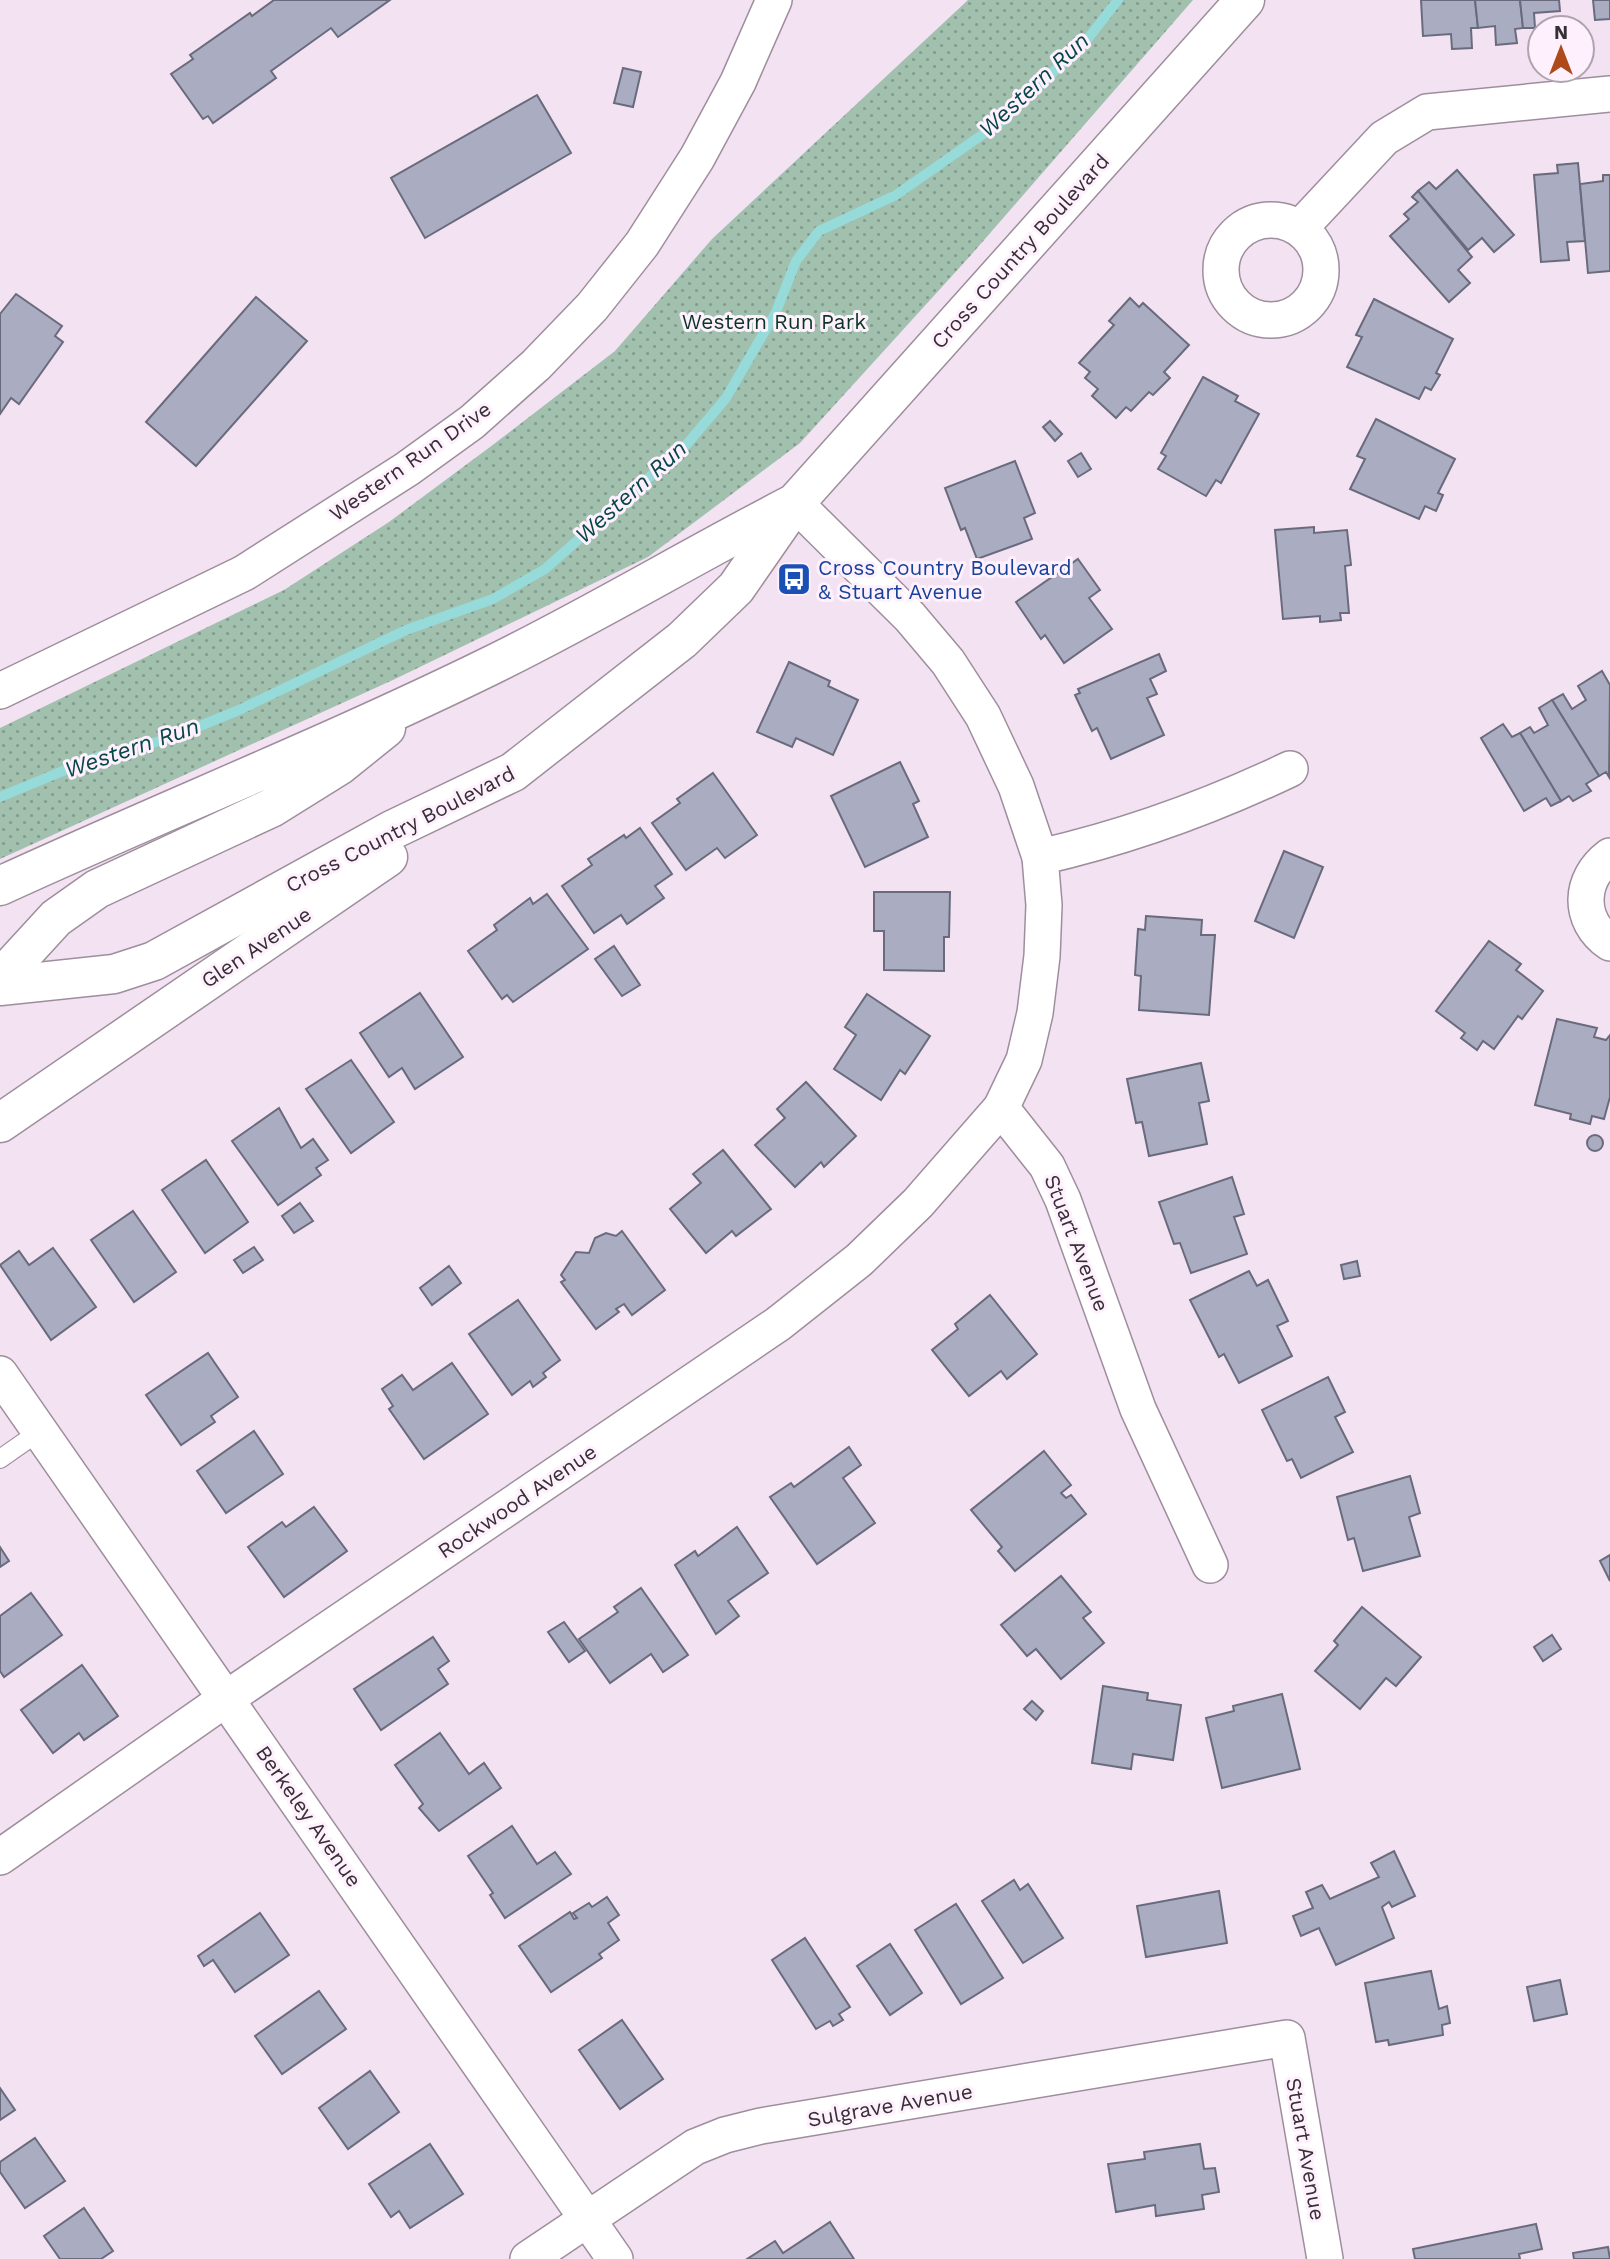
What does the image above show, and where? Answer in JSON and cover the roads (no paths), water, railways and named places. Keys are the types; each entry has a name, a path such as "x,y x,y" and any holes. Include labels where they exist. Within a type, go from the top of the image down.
{"main road":[{"name":"Cross Country Boulevard","path":"0,986 114,974 154,961 391,830 513,772 624,688 736,588 796,503 1245,0"},
{"name":"Cross Country Boulevard","path":"0,886 426,696 594,614 705,549 796,503"},
{"path":"0,979 56,918 97,889 271,808 340,765 426,696"},
{"name":"Glen Avenue","path":"0,1123 513,772"}],"street":[{"name":"Western Run Drive","path":"0,691 244,573 407,470 490,406 592,307 642,244 697,158 738,82 774,0"},
{"path":"1300,228 1384,138 1427,113 1610,94"},
{"path":"796,503 910,617 948,662 994,739 1016,786 1040,857 1043,943 1035,1013 1024,1060 1001,1108"},
{"path":"1040,857 1156,827 1224,800 1290,769"},
{"path":"1610,856 1596,866 1587,881 1584,906 1592,926 1610,943"},
{"name":"Stuart Avenue","path":"1001,1108 1047,1166 1063,1200 1138,1409 1210,1565"},
{"name":"Rockwood Avenue","path":"0,1857 227,1698 778,1324 859,1260 909,1213 1001,1108"},
{"name":"Berkeley Avenue","path":"0,1374 615,2259"},
{"name":"Stuart Avenue","path":"1287,2038 1325,2259"},
{"name":"Sulgrave Avenue","path":"528,2259 695,2147 725,2135 761,2126 1287,2038"}],"lane":[{"path":"0,1459 40,1430"}],"waterway":[{"name":"Western Run","path":"0,797 97,757 168,739 239,710 406,630 493,599 545,569 687,444 726,398 776,312 796,261 819,231 896,195 999,123 1086,41 1118,0"}],"place":[{"name":"Cross Country Boulevard & Stuart Avenue","path":"794,579"}],"park label":[{"name":"Western Run Park","path":"774,321"}]}
